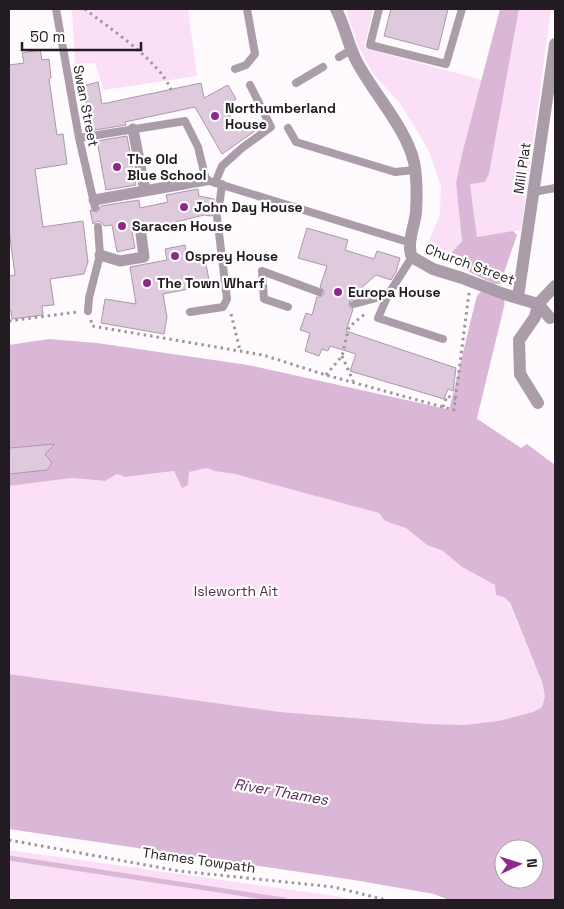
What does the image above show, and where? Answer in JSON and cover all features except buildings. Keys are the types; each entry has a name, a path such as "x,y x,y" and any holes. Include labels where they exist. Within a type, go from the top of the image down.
{"street":[{"path":"336,9 357,63 408,144 415,170 416,212 411,243"},
{"name":"Mill Plat","path":"518,297 555,44"},
{"path":"133,129 145,191"},
{"path":"94,203 145,191 214,182"},
{"path":"100,255 120,261 144,257 140,234"},
{"name":"Church Street","path":"411,243 410,254 412,257 433,269 538,304"},
{"path":"538,403 520,374 519,340 535,317 538,304 555,286"},
{"path":"538,304 550,318"}],"lane":[{"name":"Swan Street","path":"56,9 79,138 94,203"},
{"path":"235,69 246,65 256,54 247,9"},
{"path":"379,9 370,45 446,64 462,9"},
{"path":"339,57 351,50"},
{"path":"296,83 322,67"},
{"path":"214,182 222,166 271,126 250,85"},
{"path":"79,138 184,121 214,182 220,200"},
{"path":"288,128 296,142 395,172 415,170"},
{"name":"Church Street","path":"214,182 411,243"},
{"path":"533,192 555,188"},
{"path":"190,312 222,307 227,299 217,217"},
{"path":"88,311 89,298 100,255 98,227"},
{"path":"412,257 388,295 378,318 442,339"},
{"path":"288,307 264,299 262,271 319,292"},
{"path":"354,304 388,295"}],"path":[{"path":"85,9 156,66 168,80 171,90"},
{"path":"9,321 88,311 92,326 263,354 326,375 454,410 469,290"},
{"path":"326,375 342,356 350,327 388,295"},
{"path":"227,299 239,350"},
{"path":"342,356 353,381"},
{"path":"443,407 447,396 456,399"},
{"name":"Thames Towpath","path":"9,840 179,871 334,887 386,900"}],"green space":[{"path":"72,9 188,9 197,76 104,90 95,63 75,64"},
{"path":"346,9 373,9 364,48 482,80 456,183 462,241 451,253 428,243 440,215 441,187 429,151 400,103 373,74 357,43"},
{"path":"519,9 551,9 521,230 477,237 470,183 485,182 489,174"},
{"name":"Isleworth Ait","path":"207,468 290,488 379,513 385,521 406,528 427,545 443,551 462,567 495,585 509,603 542,682 545,696 542,707 533,712 498,721 465,725 428,724 280,712 9,674 9,486 72,478 105,481 117,474 125,477 175,471 182,487 188,485 189,472"},
{"path":"9,850 335,896 355,900 9,900"}],"water":[{"path":"500,9 519,9 489,174 485,182 470,184 477,237 513,231 517,235 500,284 494,284 445,260 462,241 456,183"},
{"name":"River Thames","path":"49,339 97,343 248,365 451,410 476,418 521,448 527,444 555,465 555,900 449,900 434,894 354,880 9,829 9,674 280,712 428,724 465,725 498,721 533,712 542,707 545,696 542,682 510,603 504,597 496,595 495,585 462,567 443,551 427,545 406,528 385,521 379,513 207,468 189,472 188,485 182,488 174,471 125,477 117,474 105,481 72,478 9,486 9,345"}],"waterway":[{"path":"451,450 463,414 490,303"},
{"path":"9,858 284,900"}],"place":[{"name":"Northumberland House","path":"215,116"},
{"name":"The Old Blue School","path":"117,167"},
{"name":"John Day House","path":"184,207"},
{"name":"Saracen House","path":"122,226"},
{"name":"Osprey House","path":"175,256"},
{"name":"The Town Wharf","path":"147,283"},
{"name":"Europa House","path":"338,292"}]}
